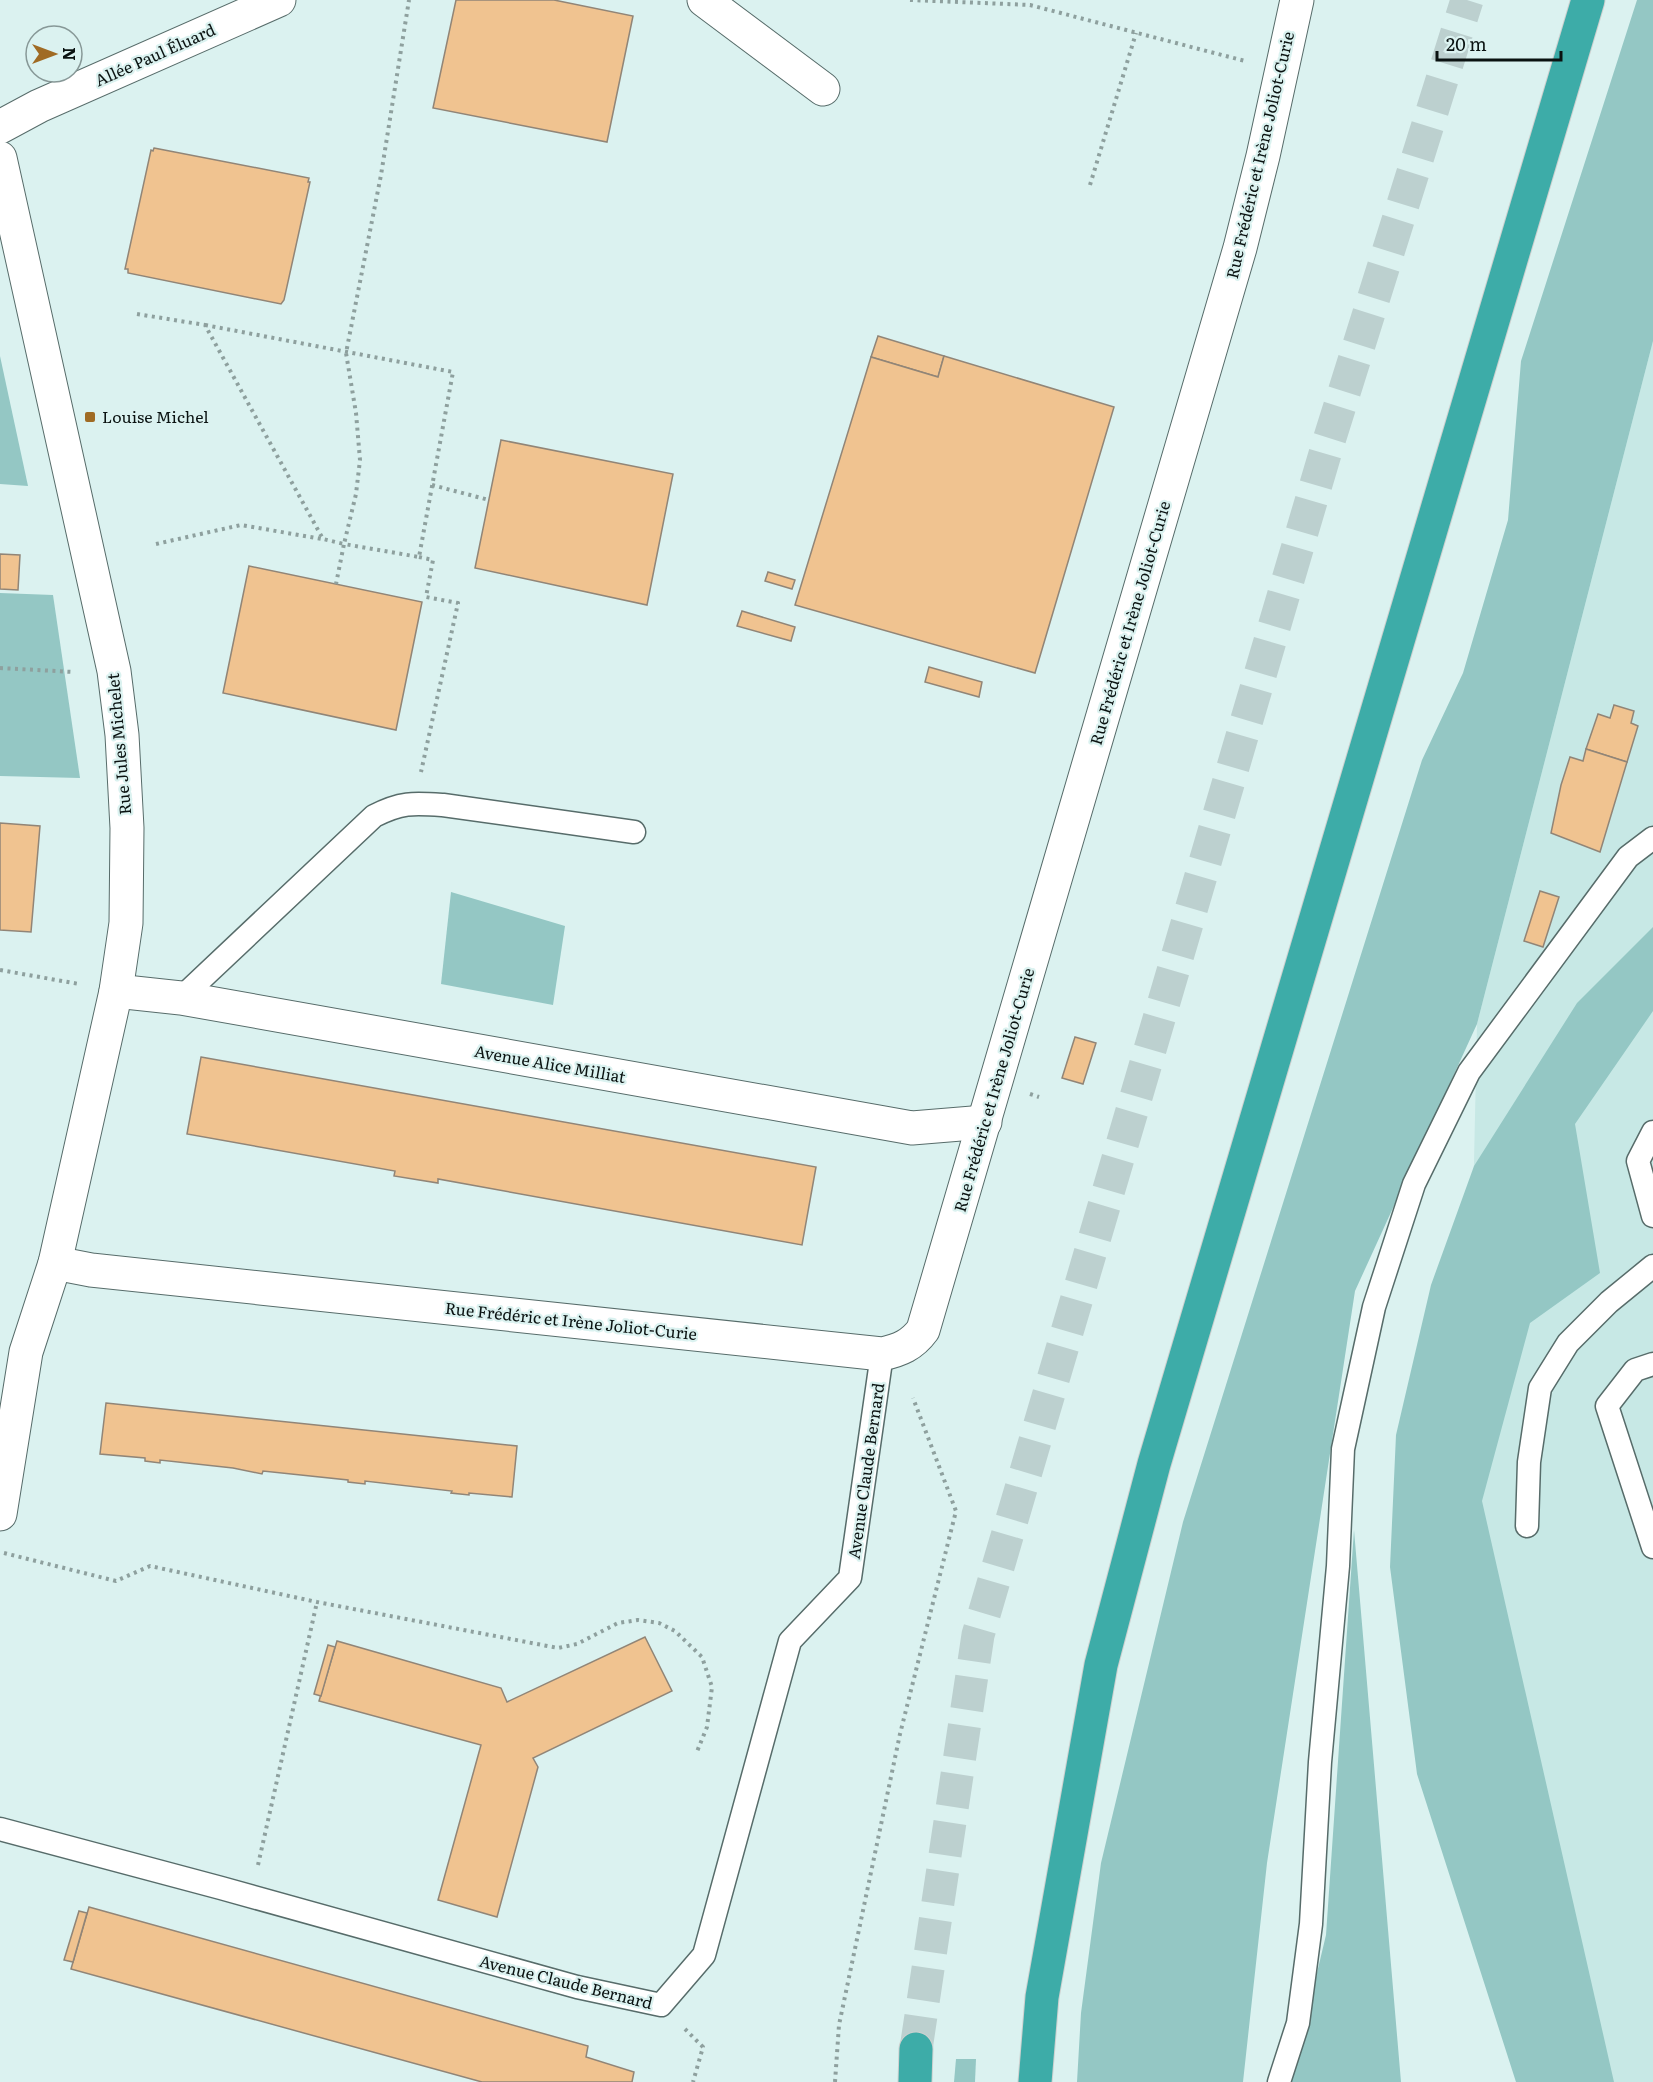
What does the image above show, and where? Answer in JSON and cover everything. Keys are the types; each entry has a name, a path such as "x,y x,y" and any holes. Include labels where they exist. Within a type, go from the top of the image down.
{"highway":[{"path":"1035,2082 1042,1997 1101,1665 1154,1464 1588,0"},
{"path":"915,2082 916,2049"}],"street":[{"name":"Allée Paul Éluard","path":"0,127 50,101 279,0"},
{"path":"704,0 823,89"},
{"name":"Rue Frédéric et Irène Joliot-Curie","path":"55,1263 91,1270 882,1354 907,1346 916,1339 923,1330 985,1122 1238,254 1263,156 1297,0"},
{"name":"Rue Jules Michelet","path":"0,158 114,671 122,735 127,828 126,923 116,991 55,1263 41,1300 13,1351 0,1514"},
{"name":"Avenue Alice Milliat","path":"116,991 181,998 912,1128 985,1122"}],"lane":[{"path":"181,998 374,816 392,806 416,803 443,805 634,832"},
{"path":"1279,2082 1298,2023 1311,1924 1320,1762 1338,1566 1342,1449 1374,1306 1414,1184 1469,1072 1628,857 1653,838"},
{"path":"1653,1132 1638,1161 1653,1216"},
{"path":"1527,1526 1529,1462 1540,1388 1568,1343 1609,1302 1653,1266"},
{"name":"Avenue Claude Bernard","path":"0,1829 577,1987 661,2005 704,1954 790,1641 850,1578 882,1354"},
{"path":"1653,1365 1635,1370 1607,1406 1653,1547"}],"path":[{"path":"336,584 356,494 360,460 356,413 346,353 381,175 409,0"},
{"path":"910,0 1030,5 1281,70"},
{"path":"1089,185 1136,33"},
{"path":"137,314 453,372 419,557"},
{"path":"205,325 323,539"},
{"path":"432,484 489,500"},
{"path":"156,544 241,525 433,560 426,597 458,603 424,752 416,803"},
{"path":"0,668 64,672 114,671"},
{"path":"0,970 116,991"},
{"path":"835,2082 839,2025 900,1734 956,1511 913,1398"},
{"path":"0,1552 116,1581 150,1566 317,1602 558,1648 577,1644 618,1623 638,1620 659,1623 675,1631 702,1657 712,1687 706,1727 696,1754"},
{"path":"251,1897 317,1602"},
{"path":"661,2005 703,2047 693,2082"}],"shaded area":[{"path":"1637,0 1653,0 1653,341 1477,1024 1355,1291 1267,1863 1243,2082 1077,2082 1081,2013 1101,1863 1183,1522 1422,760 1463,673 1508,520 1521,361"},
{"path":"1653,341 1653,2082 1569,2082 1466,1530 1477,1024"},
{"path":"0,356 28,486 0,484"},
{"path":"0,593 53,595 80,778 0,776"},
{"path":"451,892 565,926 553,1005 441,984"},
{"path":"1653,927 1653,1011 1575,1124 1600,1273 1530,1323 1482,1501 1614,2082 1516,2082 1417,1774 1390,1567 1396,1435 1431,1285 1474,1166 1577,1003"},
{"path":"1354,1530 1401,2082 1291,2082 1326,1935"},
{"path":"956,2059 976,2059 975,2082 954,2082"}],"building":[{"path":"456,0 554,0 633,16 607,142 433,108"},
{"path":"154,148 309,178 284,300 281,304 128,273 128,269 125,269 151,150 153,151"},
{"path":"878,336 944,356 938,377 871,357"},
{"path":"944,356 1114,407 1035,673 795,605 871,357 938,377"},
{"path":"501,440 673,474 647,605 475,568"},
{"path":"0,554 20,555 18,590 0,589"},
{"path":"249,566 422,602 396,730 223,693"},
{"path":"768,572 795,580 792,589 765,581"},
{"path":"742,611 795,627 791,641 737,626"},
{"path":"929,667 982,682 979,697 925,682"},
{"path":"1614,705 1634,711 1631,723 1638,726 1627,762 1586,749 1598,714 1610,718"},
{"path":"1586,749 1627,762 1600,852 1551,833 1561,785 1570,757 1583,761"},
{"path":"0,823 40,826 31,932 0,930"},
{"path":"1540,891 1559,897 1543,947 1524,941"},
{"path":"1075,1037 1096,1043 1083,1084 1062,1078"},
{"path":"201,1057 816,1167 802,1245 438,1179 438,1183 394,1176 395,1171 187,1134"},
{"path":"106,1403 517,1446 512,1497 469,1493 469,1495 451,1493 452,1491 365,1481 365,1484 348,1482 348,1480 263,1471 262,1474 233,1468 160,1460 160,1463 145,1461 145,1458 100,1454"},
{"path":"645,1637 672,1691 533,1758 538,1767 497,1917 438,1900 481,1745 319,1701 337,1641 501,1688 507,1702"},
{"path":"328,1645 335,1647 321,1696 314,1694"},
{"path":"89,1907 588,2046 586,2057 634,2072 632,2082 482,2082 71,1969"},
{"path":"79,1911 87,1913 73,1962 64,1960"}],"tunnel":[{"path":"916,2049 978,1635 1327,447 1467,0"}],"place":[{"name":"Louise Michel","path":"90,417"}]}
